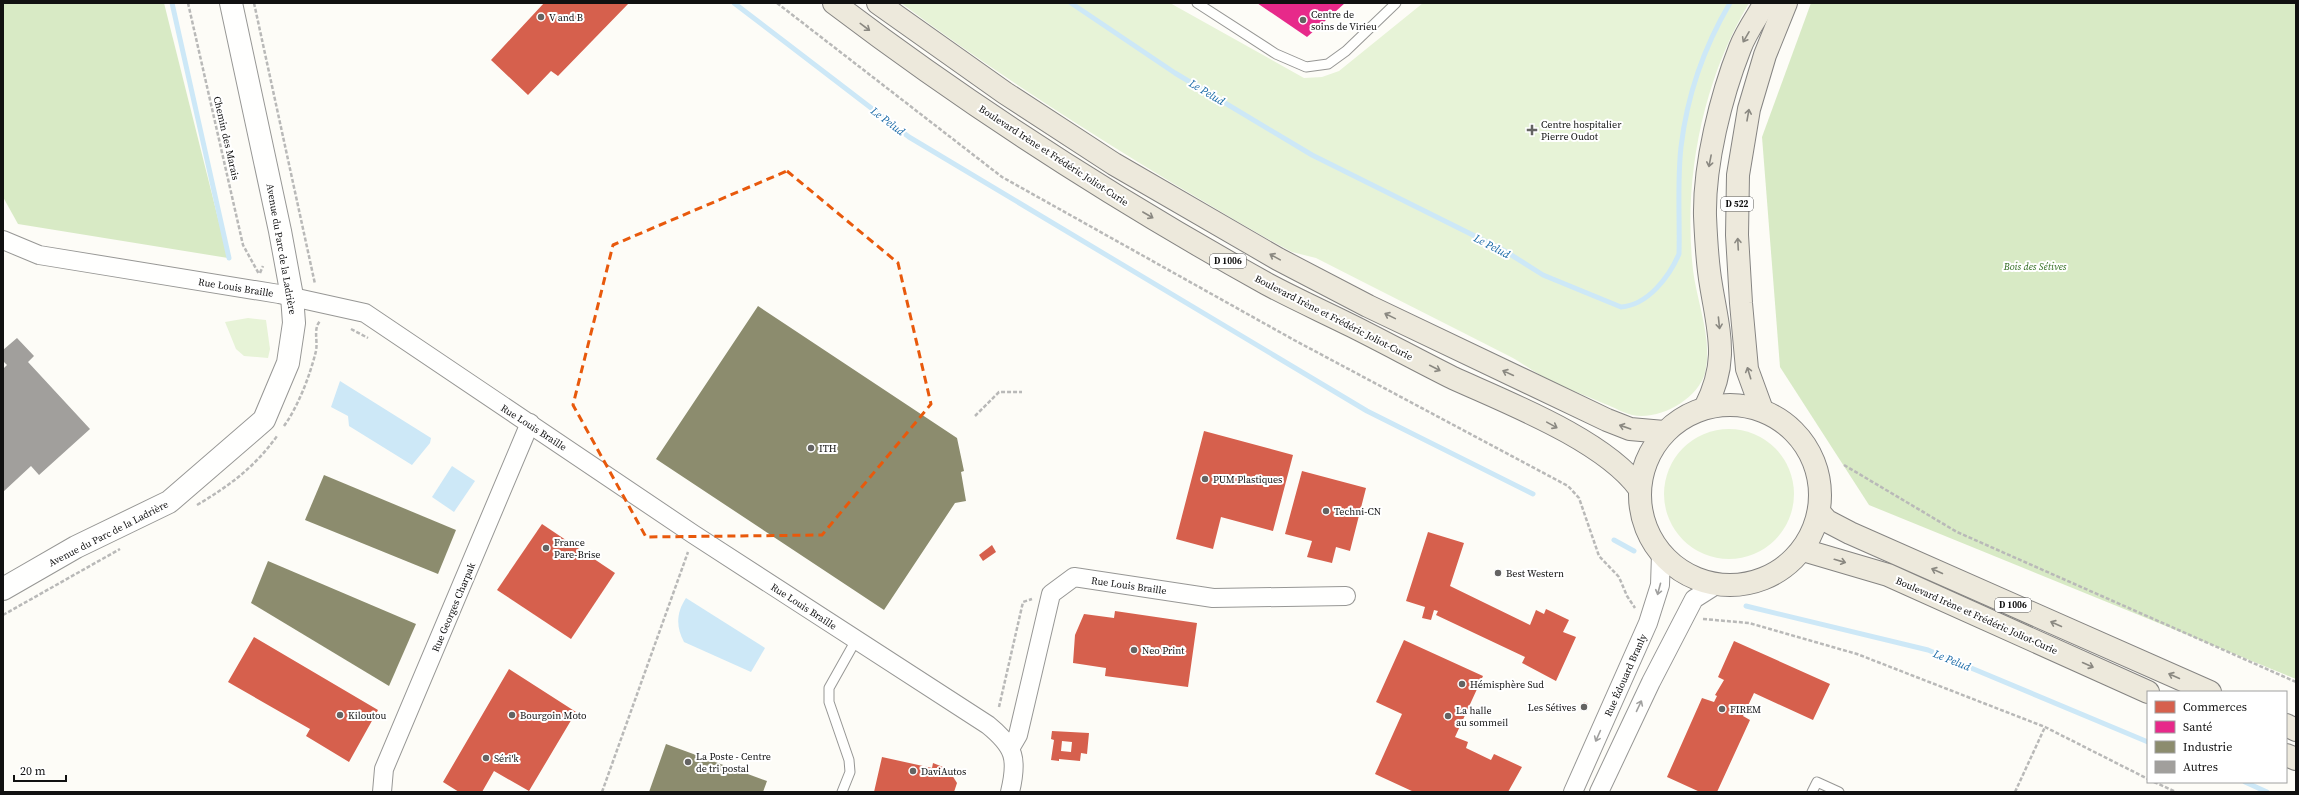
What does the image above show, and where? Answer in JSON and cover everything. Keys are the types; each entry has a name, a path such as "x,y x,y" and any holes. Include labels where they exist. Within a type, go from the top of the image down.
{"main road":[{"name":"Boulevard Irène et Frédéric Joliot-Curie","path":"834,3 983,110 1103,189 1269,285 1451,376 1539,418 1594,448 1630,476 1639,488"},
{"name":"D 1006","path":"878,3 1005,93 1114,164 1278,259 1375,309 1607,420 1630,429 1664,432"},
{"name":"D 522","path":"1705,408 1720,370 1721,344 1719,319 1711,285 1707,253 1705,213 1708,172 1721,103 1738,54 1765,3"},
{"name":"D 522","path":"1762,410 1747,362 1738,250 1738,175 1749,109 1765,54 1786,3"},
{"path":"1724,404 1743,405 1762,410 1784,422 1803,440 1815,462 1821,487 1819,512 1813,532 1803,550 1789,564 1773,575 1755,582 1736,585 1716,585 1696,579 1677,569 1661,554 1648,534 1640,512 1639,488 1646,461 1652,449 1664,432 1683,417 1705,408 1724,404"},
{"name":"D 1006","path":"1819,512 1827,521 1850,533 2208,691"},
{"name":"Boulevard Irène et Frédéric Joliot-Curie","path":"1803,550 1888,575 2147,692"},
{"path":"2287,726 2296,730"}],"street":[{"name":"Avenue du Parc de la Ladrière","path":"3,589 76,547 169,502 264,420 288,363 294,324 292,296 280,231 231,3"},
{"name":"Rue Louis Braille","path":"3,240 39,255 292,296 365,313 484,395 530,423 693,534 988,725 1011,747"},
{"name":"Rue Georges Charpak","path":"382,792 384,769 530,423"},
{"name":"Rue Édouard Branly","path":"1573,792 1648,623 1660,585 1661,554"},
{"name":"Rue Louis Braille","path":"1051,594 1074,578 1213,598 1346,596"},
{"path":"1600,792 1651,682 1694,598 1716,585"},
{"path":"1010,792 1016,768 1011,747 1018,735 1051,594"}],"lane":[{"path":"1197,3 1276,54 1306,67 1328,64 1346,51 1393,4"},
{"path":"842,792 850,772 849,760 829,702 829,688 856,640"},
{"path":"1812,792 1817,782 1839,792"}],"path":[{"name":"Chemin des Marais","path":"188,3 243,245 259,274"},
{"path":"254,3 315,285"},
{"path":"777,3 1002,177 1287,336 1568,486 1579,498 1599,556 1619,577 1627,596 1638,614"},
{"path":"975,416 999,392 1022,392"},
{"path":"1844,465 1957,532 2296,682"},
{"path":"602,792 688,552"},
{"path":"999,707 1023,602 1051,594"},
{"path":"1696,621 1707,618 1749,623 1857,654 2045,727 2147,778"},
{"path":"2016,792 2045,727"},
{"path":"2156,783 2176,792"}],"highlighted area":[{"path":"787,171 898,263 931,404 822,535 646,537 573,405 613,245"}],"green space":[{"path":"3,3 164,3 228,258 18,224 3,197"},
{"path":"901,3 1170,3 1304,78 1322,77 1339,71 1423,3 1749,3 1733,33 1719,65 1708,98 1694,167 1691,201 1693,270 1704,322 1707,348 1705,373 1701,383 1686,399 1676,406 1654,415 1643,416 1625,413 1559,385 1509,356 1316,258 1292,252 1268,239 1174,184 1035,97"},
{"name":"Bois des Sétives","path":"1811,3 2296,3 2296,679 1869,505 1780,367 1762,137"},
{"path":"248,318 266,320 270,349 268,358 244,356 236,349 225,322"},
{"path":"1735,429 1754,434 1775,448 1789,469 1793,481 1793,507 1789,519 1775,540 1754,554 1742,558 1723,559 1704,554 1683,540 1669,519 1665,507 1664,488 1669,469 1683,448 1704,434 1716,430"}],"water":[{"path":"340,381 431,438 430,443 412,465 349,426 348,416 331,407"},
{"path":"452,466 475,481 454,512 432,497"},
{"path":"686,598 765,648 751,672 684,642 678,625 678,620 680,609"}],"building: Commerces":[{"path":"544,3 629,3 558,76 551,71 528,95 491,60"},
{"path":"1204,431 1293,455 1273,531 1221,517 1213,549 1176,539"},
{"name":"Techni-CN","path":"1302,471 1366,488 1350,551 1336,547 1332,563 1307,557 1312,541 1285,534"},
{"path":"542,524 615,573 571,639 497,590"},
{"path":"1428,532 1464,543 1450,586 1530,625 1536,610 1544,614 1546,609 1569,620 1563,632 1576,637 1556,681 1522,663 1525,657 1436,615 1438,611 1434,610 1431,620 1422,618 1425,607 1406,601"},
{"path":"992,545 996,552 983,561 979,555"},
{"name":"Neo Print","path":"1115,611 1197,623 1188,687 1105,676 1106,668 1073,663 1075,635 1084,614 1114,618"},
{"path":"254,637 378,710 349,762 306,736 310,729 228,682"},
{"path":"1404,640 1483,676 1455,737 1468,742 1466,748 1491,760 1494,754 1522,767 1508,792 1414,792 1375,774 1402,714 1376,702"},
{"name":"FIREM","path":"1734,641 1830,684 1813,720 1754,693 1743,716 1750,720 1717,792 1700,792 1667,777 1702,698 1714,702 1717,696 1715,695 1724,680 1718,677"},
{"path":"509,669 576,712 529,791 494,771 482,792 459,792 443,782"},
{"name":"Les Sétives","path":"1584,702 1588,704 1585,711 1580,709"},
{"path":"1052,731 1089,733 1087,754 1081,753 1080,761 1059,759 1059,761 1051,760 1054,740 1051,739","holes":["1062,741 1072,742 1071,752 1061,751"]},
{"name":"DaviAutos","path":"882,757 932,768 933,763 943,767 952,775 957,783 954,792 874,792"}],"building: Santé":[{"name":"Centre de soins de Virieu","path":"1257,3 1345,3 1307,37"}],"building: Industrie":[{"name":"ITH","path":"758,306 957,438 964,471 961,472 966,501 955,503 884,610 656,459"},
{"path":"324,475 456,530 438,574 305,520"},
{"path":"268,561 416,624 389,686 251,603"},
{"name":"La Poste - Centre de tri postal","path":"666,744 767,781 763,792 649,792"}],"building: Autres":[{"path":"17,338 34,356 28,362 90,429 39,475 31,466 3,492 3,369 7,365 3,361 3,350"}],"waterway":[{"path":"172,3 229,258"},
{"name":"Le Pelud","path":"734,3 909,137 1367,411 1533,494"},
{"name":"Le Pelud","path":"1071,3 1175,73 1312,155 1505,251 1543,275 1621,307 1631,305 1649,295 1670,272 1679,254 1680,160 1684,128 1692,91 1698,72 1712,37 1730,3"},
{"path":"1614,540 1634,551"},
{"name":"Le Pelud","path":"1746,606 1928,650 2147,742"},
{"name":"Le Pelud","path":"2247,783 2267,792"}],"place":[{"name":"V and B","path":"541,17"},
{"name":"Centre de soins de Virieu","path":"1303,20"},
{"name":"Centre hospitalier Pierre Oudot","path":"1532,130"},
{"name":"ITH","path":"811,448"},
{"name":"PUM Plastiques","path":"1205,479"},
{"name":"Techni-CN","path":"1326,511"},
{"name":"France Pare-Brise","path":"546,548"},
{"name":"Best Western","path":"1498,573"},
{"name":"Neo Print","path":"1134,650"},
{"name":"Hémisphère Sud","path":"1462,684"},
{"name":"Les Sétives","path":"1584,707"},
{"name":"FIREM","path":"1722,709"},
{"name":"Kiloutou","path":"340,715"},
{"name":"Bourgoin Moto","path":"512,715"},
{"name":"La halle au sommeil","path":"1448,716"},
{"name":"Séri'k","path":"486,758"},
{"name":"La Poste - Centre de tri postal","path":"688,762"},
{"name":"DaviAutos","path":"913,771"}]}
